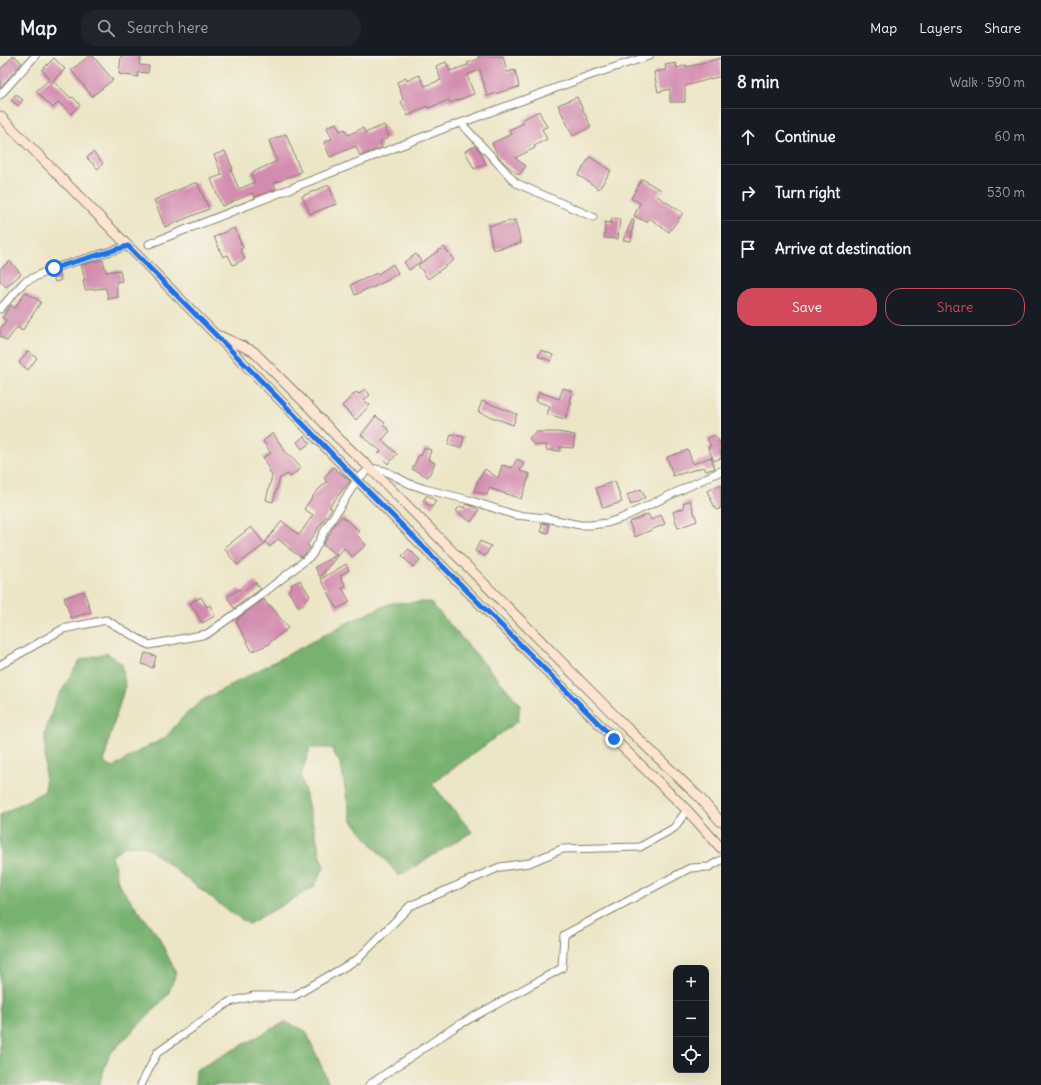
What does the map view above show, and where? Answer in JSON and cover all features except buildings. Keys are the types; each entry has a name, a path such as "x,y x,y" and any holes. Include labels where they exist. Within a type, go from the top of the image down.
{"main road":[{"path":"0,116 357,480 614,739 687,810 721,848"},
{"path":"215,334 253,351 615,716 700,798 721,822"}],"street":[{"path":"0,95 35,56"},
{"path":"149,244 441,130 591,75 650,56"},
{"path":"461,123 516,183 593,217"},
{"path":"0,309 24,282 54,268 128,246"},
{"path":"0,665 63,629 106,620 150,645 208,634 312,555 325,530 357,480 370,468 385,472 410,484 425,489 469,500 515,515 546,518 580,525 608,523 622,518 721,471"},
{"path":"141,1085 157,1053 228,1002 254,996 294,996 358,959 410,906 500,867 529,863 562,849 640,846 674,828 687,810"},
{"path":"368,1085 455,1027 562,968 564,935 690,868 709,867 721,860"}],"green space":[{"path":"430,602 520,704 518,721 432,784 472,832 399,876 352,821 341,765 331,748 310,748 301,776 324,868 314,887 249,924 227,910 145,846 126,845 112,856 119,885 158,936 176,973 168,995 109,1055 99,1085 0,1085 0,815 45,791 45,733 55,702 80,660 107,653 122,664 125,686 109,740 104,763 114,767 137,752 165,738 182,718 201,701 343,625 391,603"},
{"path":"285,1022 306,1031 328,1082 324,1085 195,1085 196,1070"}],"route":[{"path":"54,268 128,246 614,739"}]}
